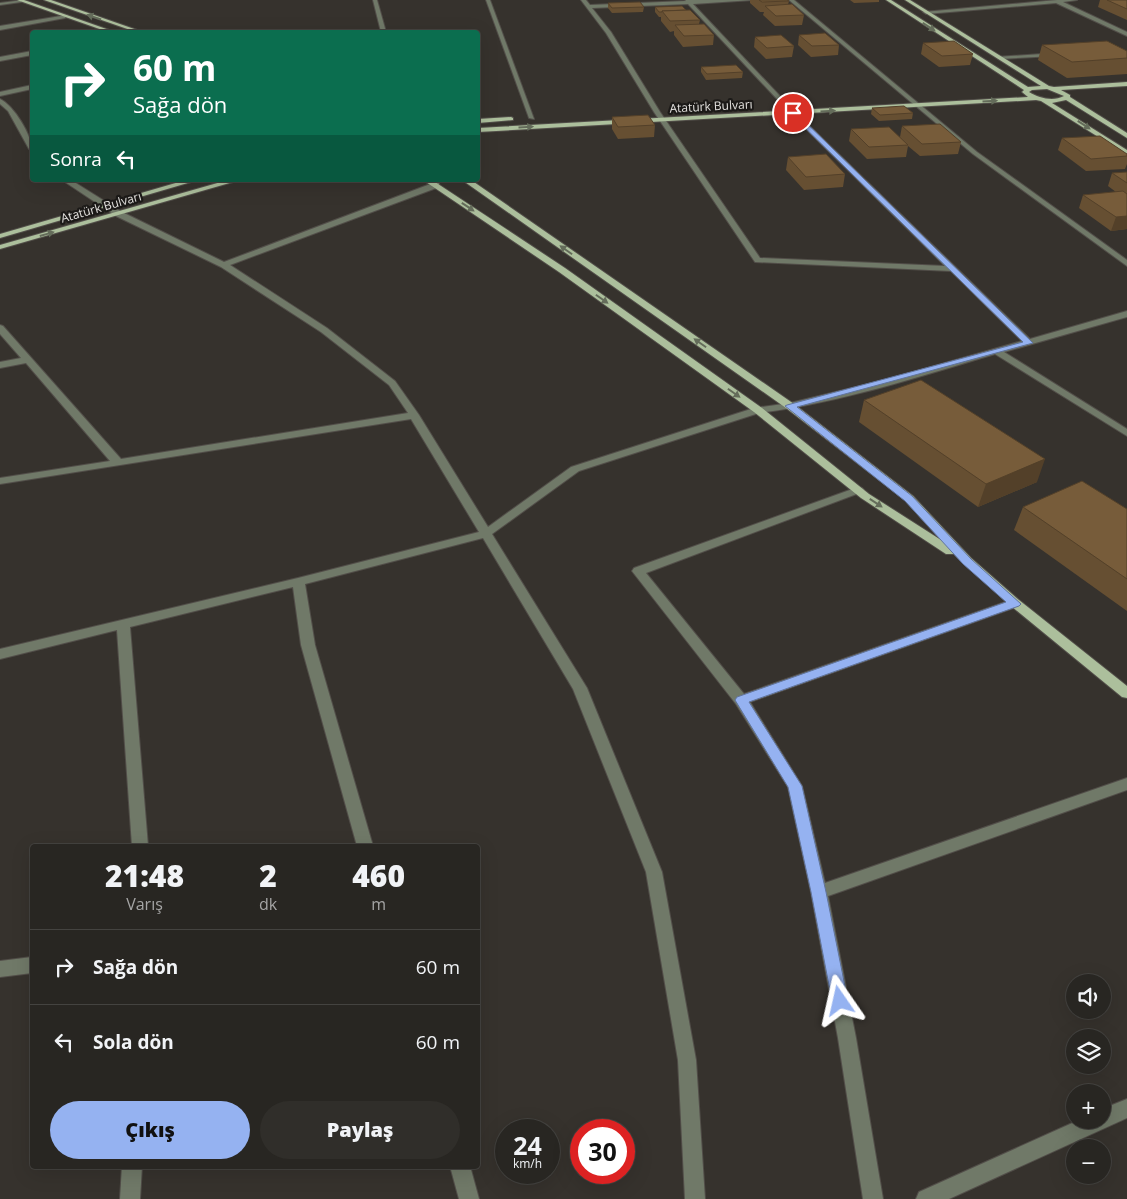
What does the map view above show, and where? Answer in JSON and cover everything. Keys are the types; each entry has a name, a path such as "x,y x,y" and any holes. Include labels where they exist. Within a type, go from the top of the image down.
{"main road":[{"path":"20,0 106,30"},
{"path":"46,0 134,30"},
{"path":"888,0 1026,90 1027,94 1039,99 1127,153"},
{"path":"908,0 1049,88 1063,92 1067,97 1127,136"},
{"path":"1016,91 1127,84"},
{"path":"776,105 968,94"},
{"path":"1067,97 1078,95"},
{"name":"Atatürk Bulvarı","path":"480,130 1039,99 1060,100 1067,97"},
{"name":"Atatürk Bulvarı","path":"647,112 667,111"},
{"path":"524,119 542,118"},
{"path":"480,121 515,119"},
{"name":"Atatürk Bulvarı","path":"0,236 187,182"},
{"name":"Atatürk Bulvarı","path":"0,247 229,182"},
{"path":"430,182 562,270 758,410 858,490 967,562"},
{"path":"469,182 790,406 909,498 967,562 1015,604 1127,693"}],"street":[{"path":"0,4 20,0"},
{"path":"375,0 383,30"},
{"path":"488,0 532,118"},
{"path":"583,0 608,32 657,112 758,260 954,269"},
{"path":"588,7 688,1 751,0"},
{"path":"792,0 975,153 1127,264"},
{"path":"926,12 1055,0 1075,0"},
{"path":"1055,0 1126,33"},
{"path":"688,1 793,113 1029,343"},
{"path":"0,28 65,16"},
{"path":"0,59 30,53"},
{"path":"999,57 1058,54"},
{"path":"0,94 30,87"},
{"path":"0,101 11,110 30,145"},
{"path":"69,182 119,214 224,265 324,330 392,383 414,415 580,688 654,872 688,1060 695,1199"},
{"path":"224,265 436,186"},
{"path":"0,654 298,582 485,534 575,469 758,410 790,406 998,352 1127,314"},
{"path":"0,328 118,463"},
{"path":"998,352 1127,433"},
{"path":"0,365 28,360"},
{"path":"0,481 414,415"},
{"path":"858,490 638,571 741,700 795,786 819,892 847,1038 873,1199"},
{"path":"298,582 308,646 364,844"},
{"path":"741,700 1015,604"},
{"path":"123,624 140,844"},
{"path":"819,892 1127,784"},
{"path":"0,969 30,965"},
{"path":"1111,1116 1127,1108"},
{"path":"926,1199 1082,1129"},
{"path":"130,1199 132,1169"},
{"path":"461,1169 469,1199"}],"building":[{"path":"759,0 787,0 789,1 762,2"},
{"path":"1107,0 1127,0 1127,9"},
{"path":"640,2 644,7 612,8 608,3"},
{"path":"792,4 804,15 776,16 765,6"},
{"path":"682,6 686,10 659,12 655,7"},
{"path":"690,10 700,20 670,21 662,11"},
{"path":"704,24 714,35 684,36 675,25"},
{"path":"825,33 839,45 812,46 799,35"},
{"path":"781,35 794,46 767,48 755,37"},
{"path":"954,41 973,54 942,56 923,43"},
{"path":"1107,41 1127,51 1127,58 1072,62 1042,45"},
{"path":"736,65 743,72 707,74 701,67"},
{"path":"904,106 913,113 880,115 872,108"},
{"path":"648,115 655,125 618,127 612,117"},
{"path":"940,124 961,142 922,144 902,126"},
{"path":"889,127 908,145 869,147 851,129"},
{"path":"1100,136 1127,154 1127,156 1091,159 1062,138"},
{"path":"826,154 845,174 806,177 788,157"},
{"path":"1127,172 1127,183 1112,173"},
{"path":"1123,191 1127,194 1127,216 1116,217 1083,195"},
{"path":"921,380 1045,459 986,484 864,400"},
{"path":"1082,481 1127,509 1127,579 1023,507"}],"route":[{"path":"793,113 1029,343 892,381 790,406 909,498 967,562 1015,604 741,700 795,786 819,892 840,1001"}]}
